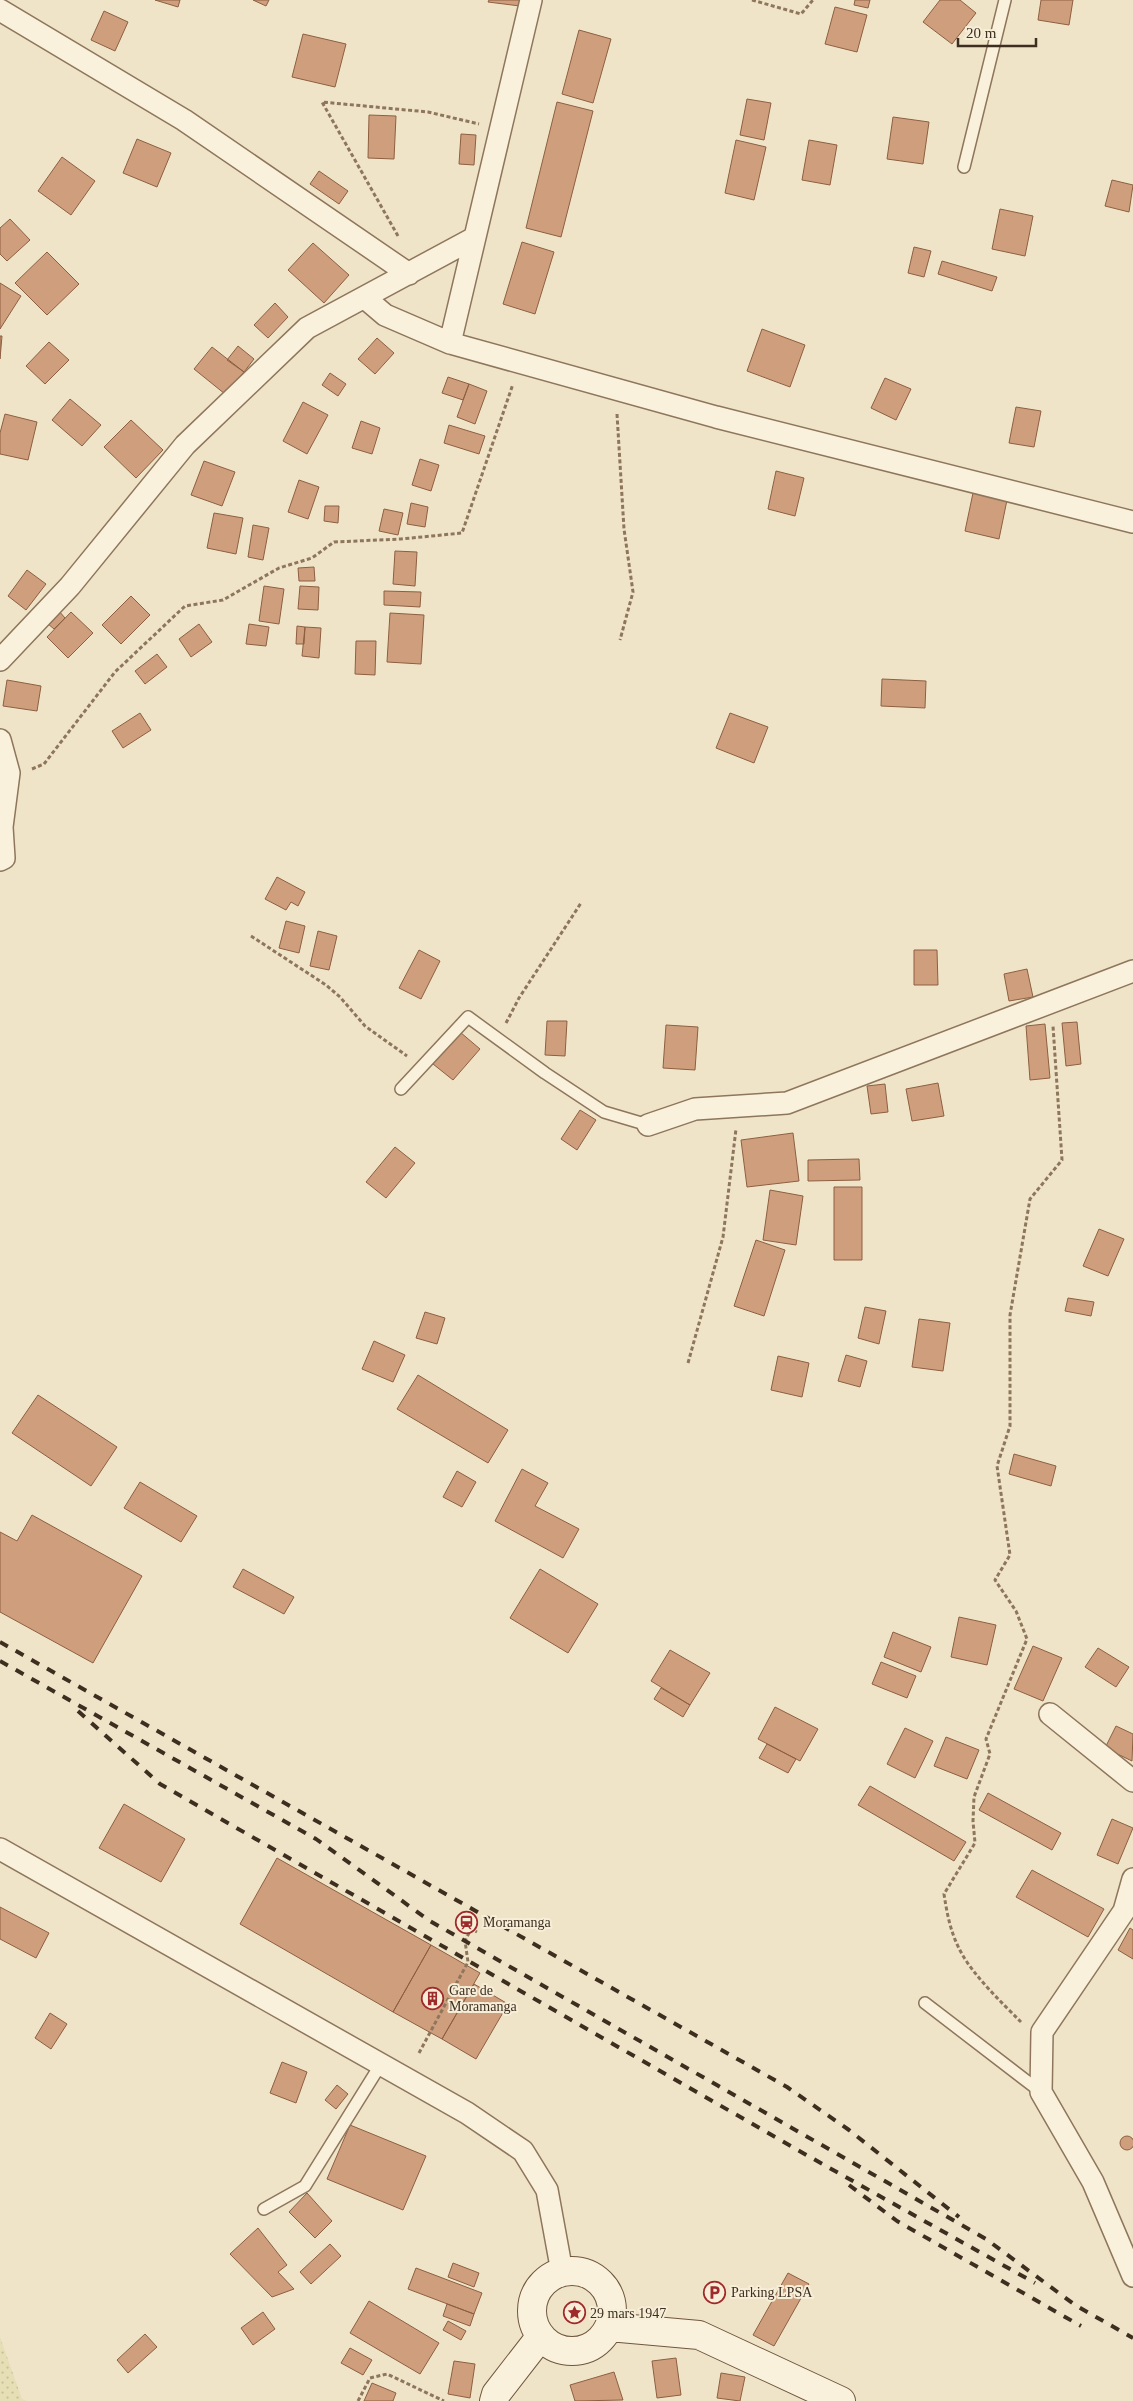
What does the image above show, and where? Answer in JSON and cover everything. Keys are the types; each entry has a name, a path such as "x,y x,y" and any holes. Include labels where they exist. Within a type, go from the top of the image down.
{"main road":[{"path":"575,2271 587,2274 598,2280 606,2290 611,2302 612,2314 609,2327 601,2338 591,2346 578,2350 564,2350 552,2345 541,2336 532,2312 534,2298 540,2286 550,2277 562,2272 575,2271"},
{"path":"609,2327 699,2335 841,2401"},
{"path":"494,2401 496,2394 541,2336"}],"street":[{"path":"450,343 531,0"},
{"path":"0,10 184,120 413,272"},
{"path":"0,660 70,586 185,444 307,328 474,238"},
{"path":"364,298 385,315 450,343 716,417 1133,522"},
{"path":"0,740 9,773 2,827 4,858 0,860"},
{"path":"648,1125 695,1109 787,1103 1133,971"},
{"path":"1050,1714 1133,1781"},
{"path":"0,1849 467,2113 523,2152 547,2190 562,2272"},
{"path":"1133,1879 1124,1911 1042,2032 1041,2092 1093,2182 1133,2276"}],"lane":[{"path":"964,167 1005,0"},
{"path":"401,1089 468,1017 545,1073 604,1112 648,1125"},
{"path":"924,2003 1041,2092"},
{"path":"264,2209 305,2186 381,2064"}],"path":[{"path":"752,0 801,14 813,0"},
{"path":"413,272 322,102 428,112 500,129"},
{"path":"9,773 25,772 44,764 115,672 185,606 224,600 279,568 312,558 334,542 401,539 462,533 520,362"},
{"path":"615,388 624,529 633,592 620,640"},
{"path":"498,1038 519,998 581,903"},
{"path":"251,936 326,985 340,997 365,1026 421,1067"},
{"path":"1042,2041 999,2001 962,1954 948,1919 944,1894 975,1843 973,1821 974,1797 990,1754 986,1739 1027,1639 1016,1611 995,1580 1010,1555 997,1466 1010,1426 1010,1315 1030,1199 1062,1160 1053,1000"},
{"path":"688,1363 723,1237 738,1106"},
{"path":"419,2053 468,1962 465,1941 471,1929 477,1932"},
{"path":"358,2401 370,2378 387,2374 444,2401"}],"shaded area":[{"path":"0,2337 22,2399 27,2401 0,2401"}],"building":[{"path":"155,0 180,0 178,7"},
{"path":"253,0 269,0 266,6"},
{"path":"489,0 521,0 520,6 488,2"},
{"path":"855,0 870,0 868,8 854,5"},
{"path":"940,0 960,0 976,13 952,44 923,22"},
{"path":"1041,0 1073,0 1069,25 1038,20"},
{"path":"835,7 867,15 857,52 825,44"},
{"path":"104,11 128,22 115,51 91,40"},
{"path":"579,30 611,39 593,103 562,94"},
{"path":"303,34 346,44 335,87 292,77"},
{"path":"747,99 771,103 764,140 740,135"},
{"path":"557,102 593,111 561,237 526,228"},
{"path":"369,115 396,116 394,159 368,158"},
{"path":"893,117 929,122 923,164 887,159"},
{"path":"461,134 476,135 474,165 459,164"},
{"path":"137,139 171,153 157,187 123,173"},
{"path":"736,140 766,147 754,200 725,193"},
{"path":"809,140 837,145 830,185 802,180"},
{"path":"62,157 95,181 71,215 38,191"},
{"path":"319,171 348,191 339,204 310,184"},
{"path":"1112,180 1133,185 1129,212 1105,206"},
{"path":"1000,209 1033,216 1025,256 992,249"},
{"path":"10,219 30,240 7,261 0,254 0,228"},
{"path":"522,242 554,252 535,314 503,304"},
{"path":"313,243 349,275 324,303 288,270"},
{"path":"914,247 931,251 924,277 908,273"},
{"path":"47,252 79,284 47,315 15,283"},
{"path":"942,261 997,277 992,291 938,274"},
{"path":"0,283 21,296 0,329"},
{"path":"275,303 288,317 268,338 254,325"},
{"path":"762,329 805,345 790,387 747,371"},
{"path":"0,336 2,336 0,359"},
{"path":"377,338 394,353 375,374 358,359"},
{"path":"49,342 69,360 45,384 26,366"},
{"path":"238,346 254,359 244,372 227,360"},
{"path":"212,347 244,372 225,394 194,369"},
{"path":"330,373 346,384 338,396 322,385"},
{"path":"448,377 469,384 463,400 442,393"},
{"path":"885,378 911,389 896,420 871,408"},
{"path":"469,384 487,391 475,424 457,417"},
{"path":"70,399 101,425 82,446 52,420"},
{"path":"303,402 328,415 307,454 283,441"},
{"path":"1016,407 1041,411 1034,447 1009,443"},
{"path":"5,414 37,422 28,460 0,454 0,433"},
{"path":"131,420 163,450 136,478 104,447"},
{"path":"361,421 380,428 372,454 352,448"},
{"path":"449,425 485,436 479,454 444,443"},
{"path":"420,459 439,465 431,491 412,485"},
{"path":"204,461 235,472 222,506 191,495"},
{"path":"776,471 804,478 795,516 768,509"},
{"path":"299,480 319,487 308,519 288,512"},
{"path":"973,493 1007,500 999,539 965,531"},
{"path":"411,503 428,507 425,527 407,524"},
{"path":"325,506 339,506 338,523 324,521"},
{"path":"384,509 403,513 398,535 379,531"},
{"path":"214,513 243,518 236,554 207,548"},
{"path":"253,525 269,528 263,560 248,557"},
{"path":"395,551 417,552 415,586 393,584"},
{"path":"314,567 315,581 299,581 298,568"},
{"path":"27,570 46,584 26,610 8,596"},
{"path":"264,586 284,589 279,624 259,621"},
{"path":"300,586 319,587 318,610 298,609"},
{"path":"384,591 421,592 420,607 384,605"},
{"path":"131,596 150,615 121,644 102,625"},
{"path":"59,611 65,618 54,629 47,623"},
{"path":"71,612 93,633 68,658 47,637"},
{"path":"390,613 424,615 421,664 387,662"},
{"path":"199,624 212,642 191,657 179,639"},
{"path":"249,624 269,627 266,646 246,644"},
{"path":"297,626 305,627 304,644 296,644"},
{"path":"305,627 321,628 319,658 302,656"},
{"path":"356,641 376,641 375,675 355,674"},
{"path":"157,654 167,667 145,684 135,671"},
{"path":"882,679 926,681 925,708 881,706"},
{"path":"7,680 41,686 37,711 3,706"},
{"path":"140,713 151,730 123,748 112,731"},
{"path":"730,713 768,727 754,763 716,748"},
{"path":"277,877 305,892 298,906 291,902 286,910 265,899"},
{"path":"286,921 305,926 299,953 279,948"},
{"path":"318,931 337,936 329,970 310,966"},
{"path":"419,950 440,961 421,999 399,988"},
{"path":"914,950 937,950 938,985 914,985"},
{"path":"1027,969 1033,997 1009,1001 1004,974"},
{"path":"547,1021 567,1021 565,1056 545,1055"},
{"path":"1077,1022 1081,1064 1066,1066 1062,1023"},
{"path":"1045,1024 1050,1078 1030,1080 1026,1026"},
{"path":"666,1025 698,1027 695,1070 663,1068"},
{"path":"460,1032 480,1049 453,1080 433,1064"},
{"path":"938,1083 944,1116 912,1121 906,1089"},
{"path":"885,1084 888,1112 871,1114 867,1086"},
{"path":"580,1110 596,1120 577,1150 561,1139"},
{"path":"793,1133 799,1181 747,1187 741,1140"},
{"path":"395,1147 415,1163 386,1198 366,1182"},
{"path":"859,1159 860,1180 808,1181 808,1160"},
{"path":"834,1187 862,1187 862,1260 834,1260"},
{"path":"770,1190 803,1196 796,1245 763,1240"},
{"path":"1099,1229 1124,1239 1108,1276 1083,1266"},
{"path":"756,1240 785,1250 764,1316 734,1306"},
{"path":"1068,1298 1094,1302 1091,1316 1065,1311"},
{"path":"865,1307 886,1311 879,1344 858,1338"},
{"path":"425,1312 445,1318 437,1344 416,1338"},
{"path":"919,1319 950,1323 943,1371 912,1367"},
{"path":"374,1341 405,1355 393,1382 362,1369"},
{"path":"846,1355 867,1361 860,1387 838,1381"},
{"path":"778,1356 809,1363 802,1397 771,1390"},
{"path":"418,1375 508,1430 488,1463 397,1409"},
{"path":"38,1395 117,1447 91,1486 12,1433"},
{"path":"1014,1454 1056,1466 1051,1486 1009,1474"},
{"path":"522,1469 548,1483 535,1506 579,1529 563,1558 495,1521"},
{"path":"457,1471 476,1482 462,1507 443,1497"},
{"path":"140,1482 197,1516 181,1542 124,1508"},
{"path":"32,1515 142,1576 93,1663 0,1612 0,1532 17,1541"},
{"path":"243,1569 294,1597 284,1614 233,1587"},
{"path":"540,1569 598,1604 568,1653 510,1618"},
{"path":"959,1617 996,1625 987,1665 951,1657"},
{"path":"893,1632 931,1647 921,1672 884,1657"},
{"path":"1033,1646 1062,1658 1043,1701 1014,1689"},
{"path":"1098,1648 1129,1667 1116,1687 1085,1667"},
{"path":"670,1650 710,1673 690,1705 651,1681"},
{"path":"881,1662 916,1676 907,1698 872,1684"},
{"path":"661,1688 690,1705 683,1717 654,1699"},
{"path":"775,1707 818,1729 800,1761 758,1739"},
{"path":"1116,1726 1133,1734 1132,1761 1105,1748"},
{"path":"905,1728 933,1741 915,1778 887,1764"},
{"path":"946,1737 979,1750 967,1779 934,1766"},
{"path":"767,1744 796,1759 788,1773 759,1758"},
{"path":"870,1786 966,1842 954,1861 858,1805"},
{"path":"988,1793 1061,1833 1052,1850 979,1810"},
{"path":"124,1804 185,1839 161,1882 99,1848"},
{"path":"1112,1819 1133,1828 1118,1864 1097,1855"},
{"path":"277,1858 431,1945 393,2012 240,1924"},
{"path":"1032,1870 1104,1909 1088,1937 1016,1897"},
{"path":"0,1907 49,1933 36,1958 0,1939"},
{"path":"1130,1928 1133,1930 1133,1959 1118,1950"},
{"name":"Gare de Moramanga","path":"431,1945 480,1973 442,2039 393,2012"},
{"path":"474,1984 508,2004 476,2059 442,2039"},
{"path":"50,2013 67,2024 51,2049 35,2038"},
{"path":"282,2062 307,2072 296,2103 270,2093"},
{"path":"337,2085 348,2094 336,2109 325,2100"},
{"path":"350,2125 426,2156 403,2210 327,2179"},
{"path":"1124,2136 1130,2136 1134,2143 1130,2150 1124,2150 1120,2146 1120,2140"},
{"path":"307,2193 332,2221 315,2238 289,2212"},
{"path":"258,2228 287,2265 278,2272 294,2289 272,2297 230,2254"},
{"path":"330,2244 341,2256 311,2284 300,2272"},
{"path":"453,2263 479,2273 474,2287 448,2277"},
{"path":"416,2268 482,2293 474,2314 408,2289"},
{"path":"788,2273 809,2284 774,2346 753,2335"},
{"path":"369,2301 439,2343 420,2374 350,2333"},
{"path":"447,2304 474,2314 470,2326 443,2316"},
{"path":"263,2312 275,2329 253,2345 241,2328"},
{"path":"448,2321 466,2331 461,2340 443,2330"},
{"path":"145,2334 157,2347 128,2373 117,2360"},
{"path":"350,2348 372,2360 363,2375 341,2363"},
{"path":"676,2358 681,2395 657,2398 652,2361"},
{"path":"454,2361 475,2364 470,2398 448,2394"},
{"path":"614,2372 623,2400 575,2401 570,2385"},
{"path":"721,2373 745,2377 740,2401 717,2398"},
{"path":"372,2383 396,2393 393,2401 364,2401"}],"railway":[{"path":"0,1642 787,2087 849,2130 959,2217"},
{"path":"0,1661 316,1839 430,1921 986,2239 1075,2305 1133,2338"},
{"path":"78,1711 160,1784 810,2157 1035,2283"},
{"path":"849,2185 897,2221 1081,2326"}],"place":[{"name":"Moramanga","path":"467,1922"},
{"name":"Gare de Moramanga","path":"433,1998"},
{"name":"Parking LPSA","path":"715,2292"},
{"name":"29 mars 1947","path":"574,2313"}]}
